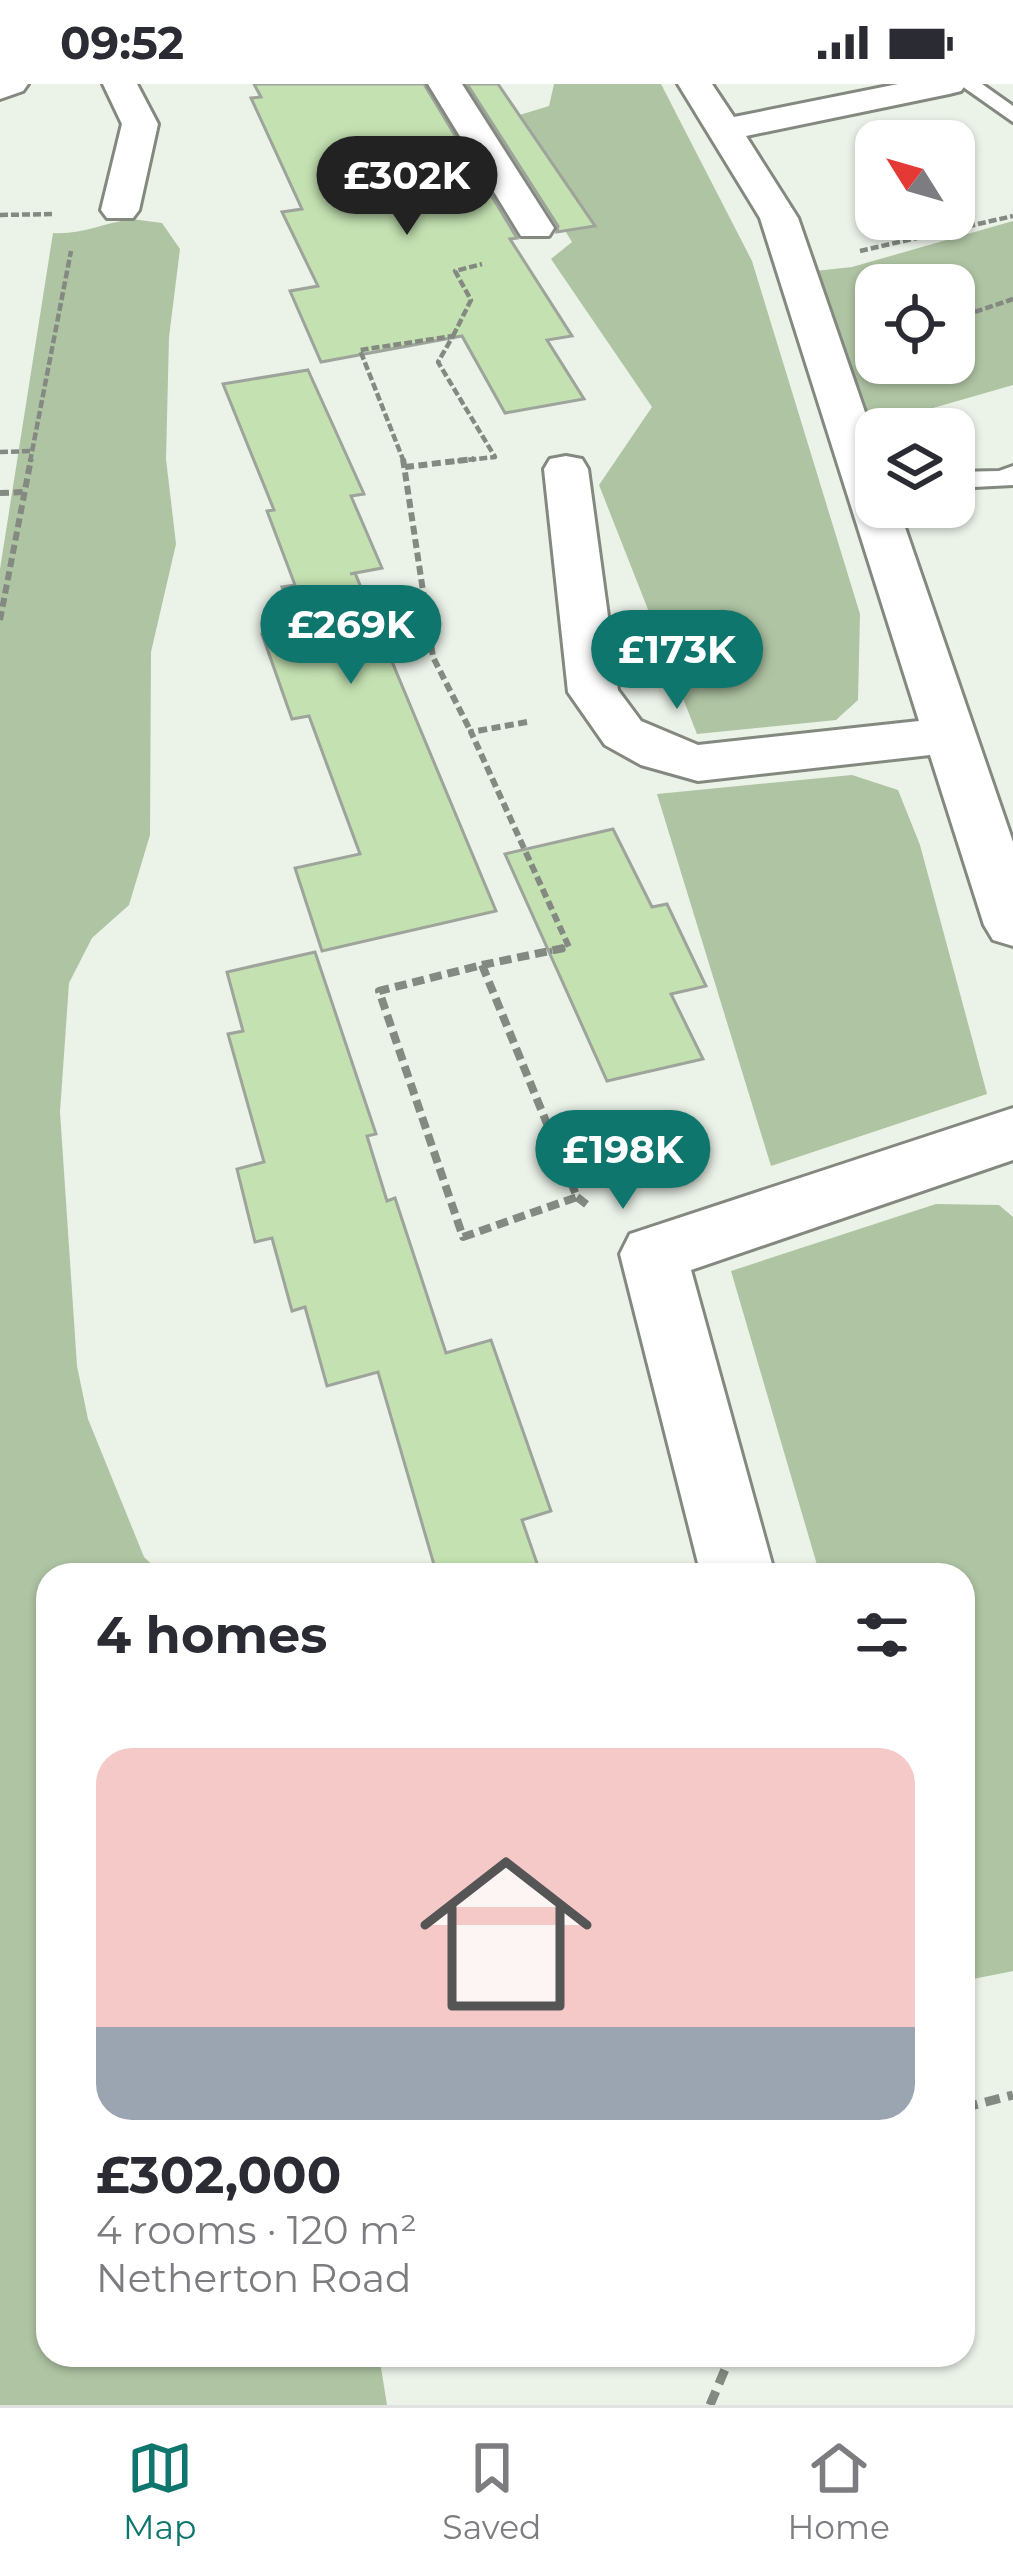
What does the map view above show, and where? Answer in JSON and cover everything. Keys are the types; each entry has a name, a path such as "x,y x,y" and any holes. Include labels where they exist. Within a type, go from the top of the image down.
{"street":[{"path":"0,89 11,84"},
{"path":"120,210 140,124 121,84"},
{"path":"445,84 535,228"},
{"path":"695,84 778,218 855,436"},
{"path":"724,130 949,84"},
{"path":"566,469 593,692 623,733 660,752 698,763 950,735"},
{"path":"885,528 1013,926"},
{"path":"735,1563 653,1255 1013,1134"}],"lane":[{"path":"969,84 1013,116"},
{"path":"975,482 1010,484"}],"path":[{"path":"76,222 120,210"},
{"path":"0,215 69,213 76,222 0,620"},
{"path":"793,260 857,251 1013,216"},
{"path":"975,312 1013,299"},
{"path":"405,467 495,457 438,362 453,336 360,350 405,467 433,657 569,947 380,992 464,1237 577,1197"},
{"path":"0,452 33,451"},
{"path":"0,493 25,492"},
{"path":"471,732 606,709"},
{"path":"482,965 577,1197 653,1255"},
{"path":"975,2105 1013,2095"},
{"path":"710,2405 726,2367"}],"green space":[{"path":"554,84 661,84 752,261 860,614 858,700 836,720 697,734 599,485 652,407 551,259 572,242 497,122 549,106"},
{"path":"132,219 162,223 180,249 169,337 166,459 176,544 151,652 150,835 129,905 92,938 69,983 60,1112 77,1366 88,1419 150,1563 36,1563 36,2367 381,2367 387,2405 0,2405 0,569 53,233"},
{"path":"1013,221 1013,385 933,408 858,408 797,273 855,266 855,384 975,384 975,264 862,264 946,240 975,240 975,232"},
{"path":"852,775 898,790 920,845 987,1094 771,1166 657,794"},
{"path":"936,1204 999,1205 1013,1217 1013,1971 975,1979 975,1563 816,1563 731,1271"}],"building":[{"path":"254,84 424,84 517,238 510,239 572,336 547,340 584,399 505,413 462,336 321,362 290,291 318,286 282,212 302,209 251,98 261,97"},
{"path":"467,84 498,84 595,226 557,232 558,226"},
{"path":"308,370 364,494 351,496 382,568 355,573 496,911 322,951 295,868 360,854 309,716 292,719 262,634 296,627 282,587 295,585 267,511 274,510 223,384"},
{"path":"613,829 652,907 667,904 706,986 671,994 703,1059 607,1081 505,854"},
{"path":"315,952 376,1134 367,1136 387,1201 395,1198 446,1353 491,1340 551,1511 522,1520 537,1563 434,1563 378,1372 327,1386 305,1307 292,1311 272,1238 255,1242 237,1169 264,1162 228,1034 243,1031 227,972"}]}
